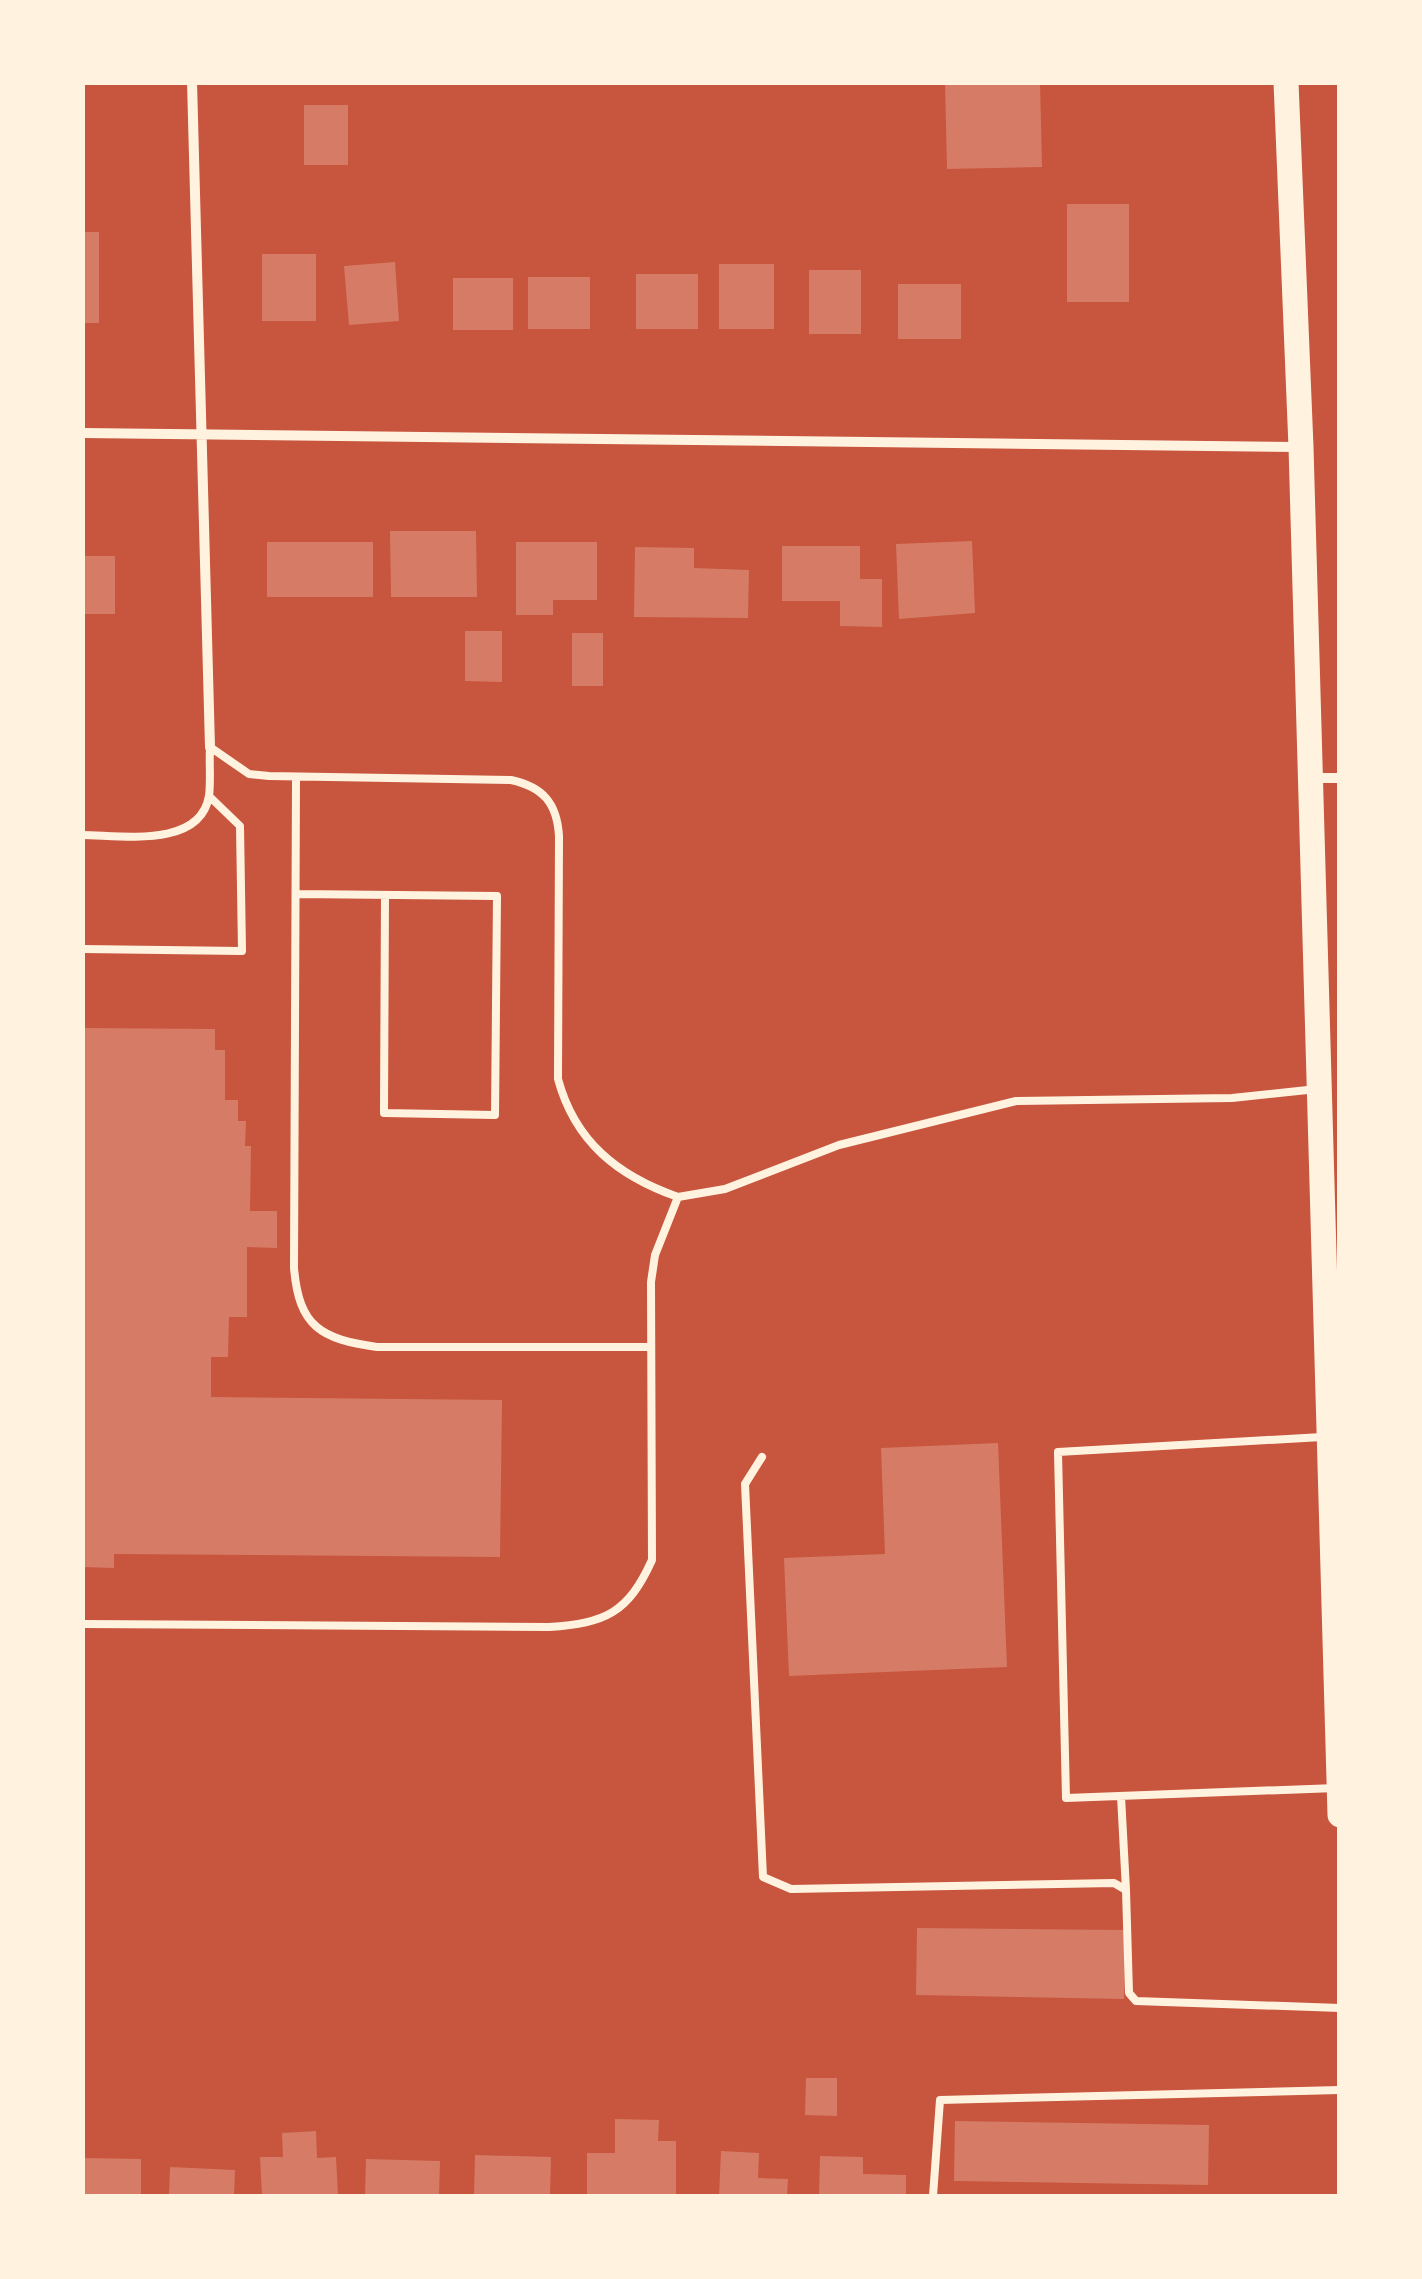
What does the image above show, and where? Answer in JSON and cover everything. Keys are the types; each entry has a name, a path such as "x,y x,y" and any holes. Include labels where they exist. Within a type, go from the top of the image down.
{"main road":[{"path":"1286,82 1301,447 1316,1089 1332,1385 1327,1437 1336,1593 1340,1816"}],"street":[{"path":"192,82 210,748"},
{"path":"82,433 1301,447"},
{"path":"1308,778 1340,778"}],"lane":[{"path":"210,748 250,774 511,780 538,788 548,797 555,808 560,836 558,1079 564,1101 582,1135 600,1154 644,1185 678,1197 724,1189 840,1145 1016,1101 1232,1098 1316,1089"},
{"path":"82,834 160,835 180,830 204,810 209,796 210,748"},
{"path":"296,778 294,1268 304,1315 334,1339 377,1347 648,1347"},
{"path":"82,948 242,951 240,826 209,796"},
{"path":"296,894 497,896 495,1115 384,1113 386,895"},
{"path":"82,1624 549,1627 582,1625 612,1615 639,1588 652,1560 648,1347 654,1256 678,1197"},
{"path":"1327,1437 1058,1452 1066,1798 1339,1788"},
{"path":"762,1457 745,1484 762,1877 790,1890 1114,1883 1126,1890"},
{"path":"1121,1796 1129,1992 1136,2001 1340,2008"},
{"path":"934,2196 940,2100 1340,2090"}],"building":[{"path":"945,82 1040,82 1042,167 947,169"},
{"path":"304,105 348,105 348,165 304,165"},
{"path":"1067,204 1129,204 1129,302 1067,302"},
{"path":"82,232 99,232 99,323 82,323"},
{"path":"262,254 316,254 316,321 262,321"},
{"path":"395,262 399,321 349,325 344,266"},
{"path":"719,264 774,264 774,329 719,329"},
{"path":"809,270 861,270 861,334 809,334"},
{"path":"636,274 698,274 698,329 636,329"},
{"path":"528,277 590,277 590,329 528,329"},
{"path":"453,278 513,278 513,330 453,330"},
{"path":"898,284 961,284 961,339 898,339"},
{"path":"390,531 476,531 477,597 391,597"},
{"path":"972,541 975,613 899,619 896,544"},
{"path":"267,542 373,542 373,597 267,597"},
{"path":"516,542 597,542 597,600 553,600 553,615 516,615"},
{"path":"782,546 860,546 860,579 882,579 882,627 840,626 840,601 782,601"},
{"path":"635,547 694,548 694,568 749,570 748,618 634,617"},
{"path":"82,556 115,556 115,614 82,614"},
{"path":"465,631 502,631 502,682 465,681"},
{"path":"572,633 603,633 603,686 572,686"},
{"path":"82,1028 215,1029 215,1050 225,1050 225,1100 238,1100 238,1121 246,1121 245,1146 251,1146 250,1211 277,1211 277,1248 247,1247 247,1317 229,1317 228,1357 211,1357 211,1397 502,1400 500,1557 114,1554 114,1568 82,1567"},
{"path":"998,1443 1007,1667 789,1676 784,1558 885,1554 881,1448"},
{"path":"917,1928 1125,1930 1124,1999 916,1995"},
{"path":"806,2078 837,2078 837,2116 805,2115"},
{"path":"615,2119 659,2120 658,2141 676,2141 676,2196 587,2196 587,2153 615,2153"},
{"path":"955,2121 1209,2125 1208,2185 954,2181"},
{"path":"316,2131 317,2158 336,2157 338,2196 262,2196 260,2157 283,2157 282,2133"},
{"path":"721,2151 759,2153 758,2178 788,2179 787,2196 719,2196"},
{"path":"475,2155 551,2157 550,2196 474,2196"},
{"path":"820,2156 863,2157 863,2174 906,2175 906,2196 819,2196"},
{"path":"82,2158 141,2159 141,2196 82,2196"},
{"path":"366,2159 440,2161 439,2196 365,2196"},
{"path":"170,2167 235,2170 234,2196 169,2196"}]}
